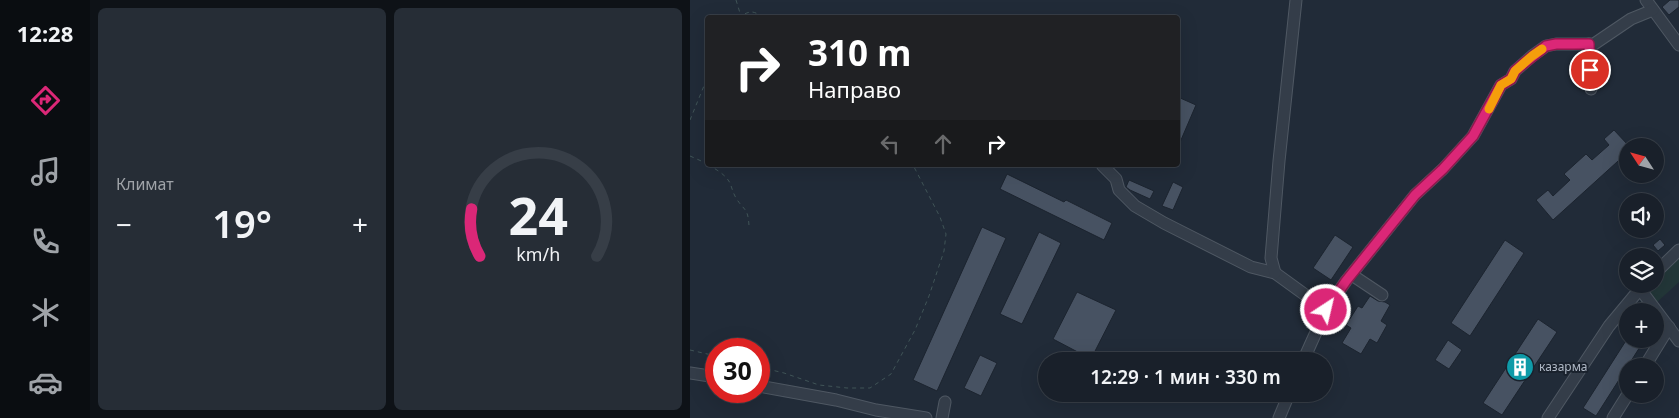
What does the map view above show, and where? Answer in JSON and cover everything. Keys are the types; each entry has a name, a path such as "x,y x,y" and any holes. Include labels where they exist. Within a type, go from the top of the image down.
{"street":[{"path":"1275,273 1271,258 1296,0"},
{"path":"1646,0 1679,45"},
{"path":"1307,352 1326,310 1415,195 1443,169 1473,136 1501,85 1511,79 1515,71 1546,46 1556,44 1594,44 1631,19 1652,10"},
{"path":"1589,44 1591,88"},
{"path":"1104,167 1116,179 1119,190 1135,206 1164,223 1251,267 1275,273 1326,310"},
{"path":"1664,264 1679,250"},
{"path":"1352,275 1382,295"},
{"path":"1548,418 1609,326 1636,293"},
{"path":"1647,293 1679,341"},
{"path":"1649,358 1669,327"},
{"path":"690,373 705,375"},
{"path":"770,388 836,400 876,410 926,418"},
{"path":"942,418 945,402"},
{"path":"1279,418 1286,402"},
{"path":"1612,418 1622,403"}],"path":[{"path":"736,0 739,15"},
{"path":"743,15 750,11 755,11 760,15"},
{"path":"690,120 705,83"},
{"path":"690,156 705,164"},
{"path":"712,167 719,171 730,182 737,200 744,207 748,216 749,226"},
{"path":"770,370 819,385 847,388 870,388 891,374 915,330 929,296 944,251 946,234 940,217 914,167"},
{"path":"690,350 705,353"}],"green space":[{"path":"1679,253 1679,282 1654,303 1647,293 1664,293 1664,268"}],"building":[{"path":"1670,0 1679,0 1679,7 1669,15 1662,7"},
{"path":"1180,98 1196,105 1180,142"},
{"path":"1614,130 1621,138 1619,138 1619,160 1553,220 1536,200 1548,190 1553,196 1570,180 1564,174 1586,154 1592,160 1609,145 1604,139"},
{"path":"1007,174 1112,223 1104,240 1000,189"},
{"path":"1129,180 1154,191 1150,199 1126,187"},
{"path":"1173,182 1183,187 1173,210 1162,206"},
{"path":"982,227 1006,238 937,391 913,380"},
{"path":"1039,232 1061,243 1022,324 1000,314"},
{"path":"1335,235 1353,247 1331,280 1313,268"},
{"path":"1660,239 1665,245 1662,248 1656,248 1653,245"},
{"path":"1505,240 1524,253 1470,336 1451,323"},
{"path":"1077,292 1116,310 1095,352 1078,352 1053,339"},
{"path":"1370,296 1390,305 1381,321 1387,325 1377,343 1370,339 1361,354 1342,343 1351,328 1346,325 1358,306 1362,308"},
{"name":"казарма","path":"1538,319 1557,332 1502,415 1483,403"},
{"path":"1448,340 1462,350 1449,369 1435,360"},
{"path":"1621,348 1639,348 1633,358 1619,358 1619,380 1596,416 1583,408"},
{"path":"980,355 997,363 981,396 964,388"}],"slow traffic":[{"path":"1489,109 1495,93 1501,85 1511,79 1515,71 1542,49"}],"place":[{"name":"казарма","path":"1520,367"}],"route":[{"path":"1326,310 1396,217 1423,186 1443,169 1473,136 1488,111 1495,93 1501,85 1511,79 1515,71 1546,46 1556,44 1589,44 1590,70"}]}
